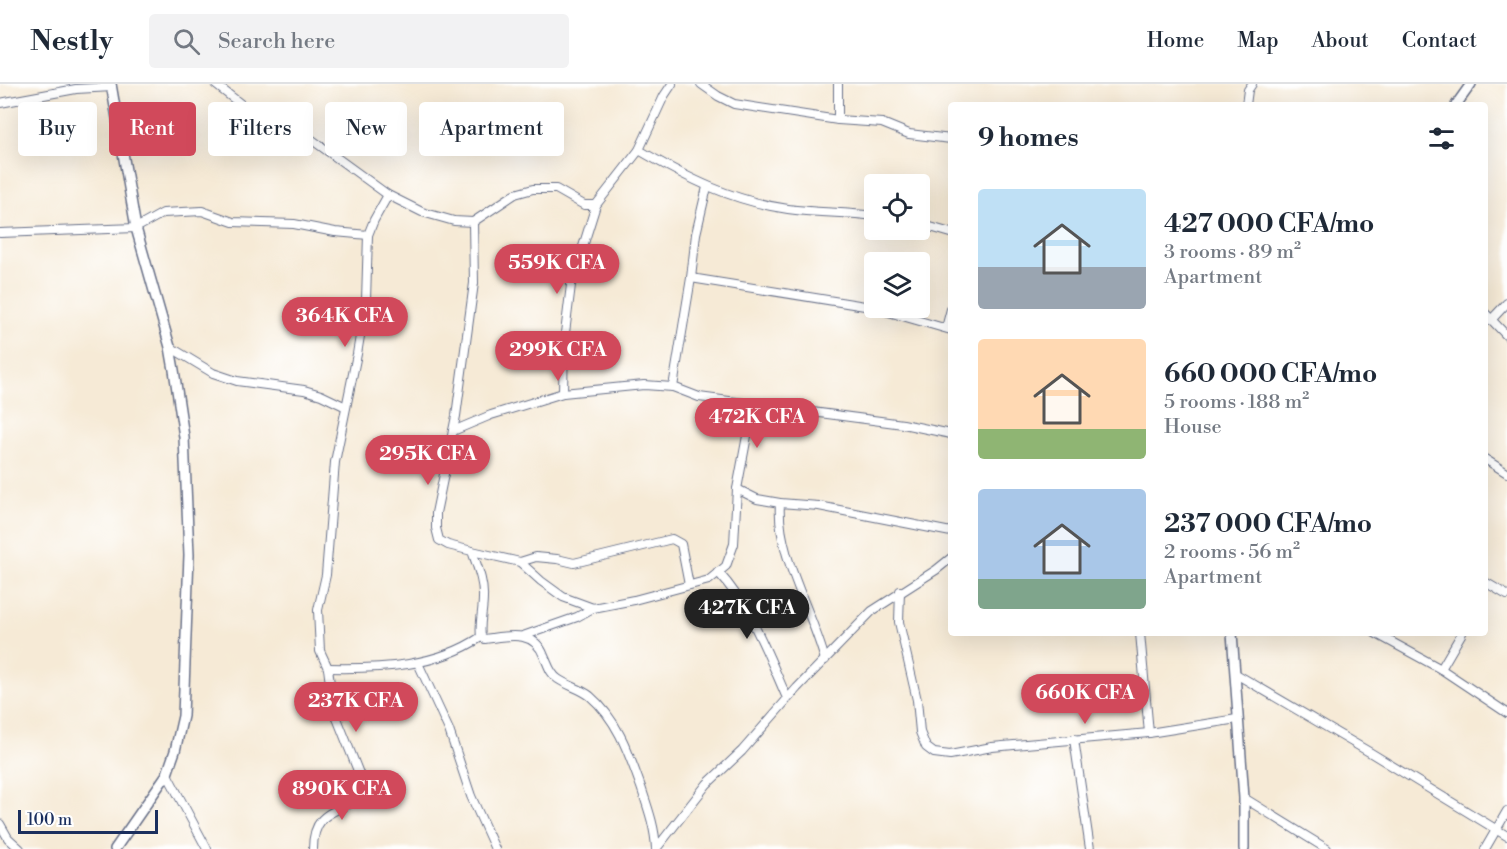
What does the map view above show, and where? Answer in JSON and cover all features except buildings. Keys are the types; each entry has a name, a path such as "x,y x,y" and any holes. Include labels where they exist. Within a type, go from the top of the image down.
{"street":[{"path":"215,84 248,109 311,139 388,195 422,212 454,221 473,222 515,194 533,189 556,189 584,205 596,205"},
{"path":"563,393 564,341 571,285 596,205 639,150 672,84"},
{"path":"701,84 734,104 838,120 882,123 909,134 948,139"},
{"path":"838,84 838,120"},
{"path":"1246,102 1248,90 1252,84"},
{"path":"1458,102 1471,84"},
{"path":"0,103 112,85 136,228 170,347 184,437 189,555 183,716 167,774 115,849"},
{"path":"639,150 689,179 737,198 788,209 864,215"},
{"path":"673,387 696,234 707,187"},
{"path":"313,849 317,825 322,817 355,800 364,786 333,708 328,668 320,651 318,610 326,575 335,462 366,300 368,235 388,195"},
{"path":"0,233 136,228 163,213 202,211 233,222 294,224 335,232 368,235"},
{"path":"473,222 474,283 453,431 436,513 439,540 448,545 520,562 563,597 593,608"},
{"path":"930,227 948,232"},
{"path":"691,278 871,307 948,329"},
{"path":"1491,320 1507,303"},
{"path":"1488,316 1507,336"},
{"path":"170,347 213,373 237,381 321,394 346,407"},
{"path":"453,431 491,415 563,393 644,386 673,387 699,397 903,424 948,433"},
{"path":"481,637 485,639 523,636 577,617 593,608 634,600 709,580 718,573 726,566 734,544 737,489 753,404"},
{"path":"1488,461 1507,472"},
{"path":"737,489 758,499 819,506 948,531"},
{"path":"780,503 779,520 786,550 820,640 825,660"},
{"path":"520,562 536,557 574,563 672,539 681,544 689,585"},
{"path":"472,551 483,585 479,627 481,637"},
{"path":"656,849 707,784 742,751 787,699 872,611 948,560"},
{"path":"718,573 734,589 787,699"},
{"path":"1488,587 1507,596"},
{"path":"900,591 899,622 917,700 920,732 926,747 934,753 950,755 993,747 1149,733 1237,719"},
{"path":"523,636 534,640 558,680 590,696 613,722 629,752 655,833 656,849"},
{"path":"1140,636 1149,733"},
{"path":"1232,636 1244,798 1244,849"},
{"path":"1381,636 1442,669 1507,713"},
{"path":"1442,669 1460,636"},
{"path":"328,668 418,663 463,649 481,637"},
{"path":"418,663 449,730 471,796 495,849"},
{"path":"1236,674 1507,836"},
{"path":"1074,739 1090,849"},
{"path":"167,774 207,849"},
{"path":"1244,798 1327,849"},
{"path":"1485,849 1507,812"},
{"path":"0,824 8,838 20,849"}]}
